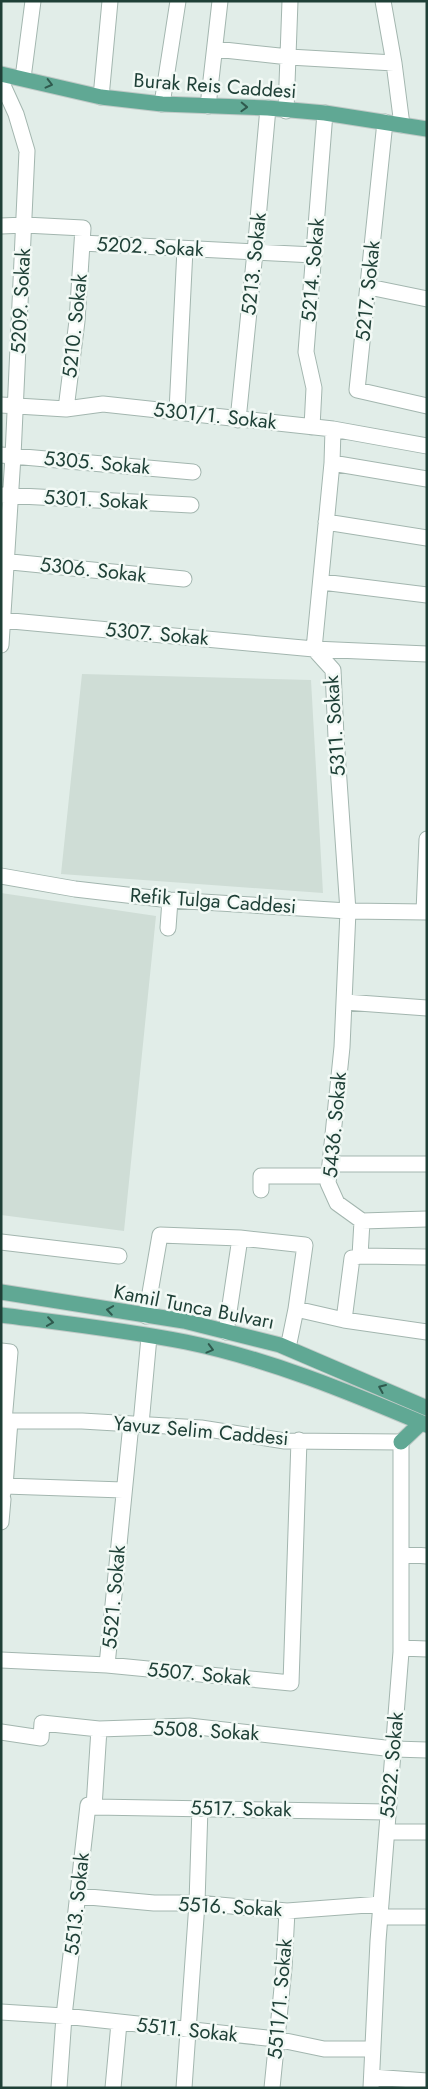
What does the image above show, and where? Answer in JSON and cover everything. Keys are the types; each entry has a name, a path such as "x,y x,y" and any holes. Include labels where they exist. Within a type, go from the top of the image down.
{"main road":[{"name":"Burak Reis Caddesi","path":"1,74 101,97 162,104 268,108 325,113 427,129"},
{"name":"Kamil Tunca Bulvarı","path":"1,1292 184,1321 288,1348 427,1408"},
{"name":"Kamil Tunca Bulvarı","path":"1,1315 187,1342 270,1365 358,1396 424,1424"},
{"path":"401,1442 424,1424"}],"street":[{"path":"23,78 33,1"},
{"path":"101,97 110,1"},
{"path":"162,104 178,1"},
{"path":"208,106 220,1"},
{"path":"286,111 290,1"},
{"path":"383,1 402,125"},
{"path":"215,49 288,57 394,64"},
{"name":"5209. Sokak","path":"1,81 16,114 26,151 25,225 8,406 5,561 1,645"},
{"name":"5213. Sokak","path":"238,420 268,108"},
{"name":"5214. Sokak","path":"312,426 314,388 306,352 325,113"},
{"name":"5217. Sokak","path":"385,122 357,390 427,406"},
{"name":"5202. Sokak","path":"1,226 25,225 83,228 82,243 314,255"},
{"name":"5210. Sokak","path":"66,409 78,321 82,243"},
{"path":"177,411 185,249"},
{"path":"369,287 427,298"},
{"name":"5301/1. Sokak","path":"8,406 66,409 103,404 177,411 238,420 312,426 427,446"},
{"name":"5311. Sokak","path":"333,429 322,582 314,649 333,670 348,911"},
{"name":"5305. Sokak","path":"7,456 193,472"},
{"path":"332,463 427,479"},
{"name":"5301. Sokak","path":"6,495 191,505"},
{"path":"326,522 427,538"},
{"name":"5306. Sokak","path":"5,561 184,579"},
{"path":"322,582 427,595"},
{"name":"5307. Sokak","path":"3,620 314,649 427,654"},
{"path":"425,912 427,839"},
{"name":"Refik Tulga Caddesi","path":"1,876 75,889 170,900 348,911 425,912"},
{"path":"168,928 170,900"},
{"name":"5436. Sokak","path":"348,911 345,1002 328,1183 337,1203 362,1221"},
{"path":"345,1002 427,1008"},
{"path":"260,1190 261,1176 427,1164"},
{"path":"360,1256 362,1221 427,1220"},
{"path":"146,1316 160,1234 240,1238 305,1245 296,1309 288,1348"},
{"path":"226,1332 240,1238"},
{"path":"1,1242 120,1256"},
{"path":"344,1320 352,1258 360,1256 427,1257"},
{"path":"296,1309 344,1320 427,1332"},
{"name":"5521. Sokak","path":"1,1660 107,1665 123,1490 136,1424 149,1336"},
{"path":"1,1351 10,1352 1,1522"},
{"name":"Yavuz Selim Caddesi","path":"5,1421 82,1421 201,1428 285,1441 401,1442"},
{"name":"5507. Sokak","path":"107,1665 291,1683 299,1440"},
{"name":"5522. Sokak","path":"372,2082 380,1911 401,1648 401,1442"},
{"path":"3,1494 123,1490"},
{"path":"402,1554 427,1556"},
{"path":"401,1648 427,1649"},
{"name":"5508. Sokak","path":"1,1732 41,1738 42,1723 99,1729 189,1726 394,1749 427,1750"},
{"name":"5513. Sokak","path":"59,2088 64,2016 88,1805 94,1807 99,1729"},
{"name":"5517. Sokak","path":"94,1807 200,1807 388,1812"},
{"path":"184,2088 197,1903 200,1807"},
{"path":"387,1832 427,1832"},
{"name":"5516. Sokak","path":"78,1896 154,1903 197,1903 287,1911 380,1911 427,1917"},
{"name":"5511/1. Sokak","path":"272,2088 284,1968 287,1911"},
{"name":"5511. Sokak","path":"1,2012 64,2016 276,2039 324,2049 373,2049"},
{"path":"112,2088 119,2023"},
{"path":"372,2082 427,2082"}],"shaded area":[{"path":"82,674 311,680 323,893 61,874"},
{"path":"1,893 156,916 124,1231 1,1215"}]}
